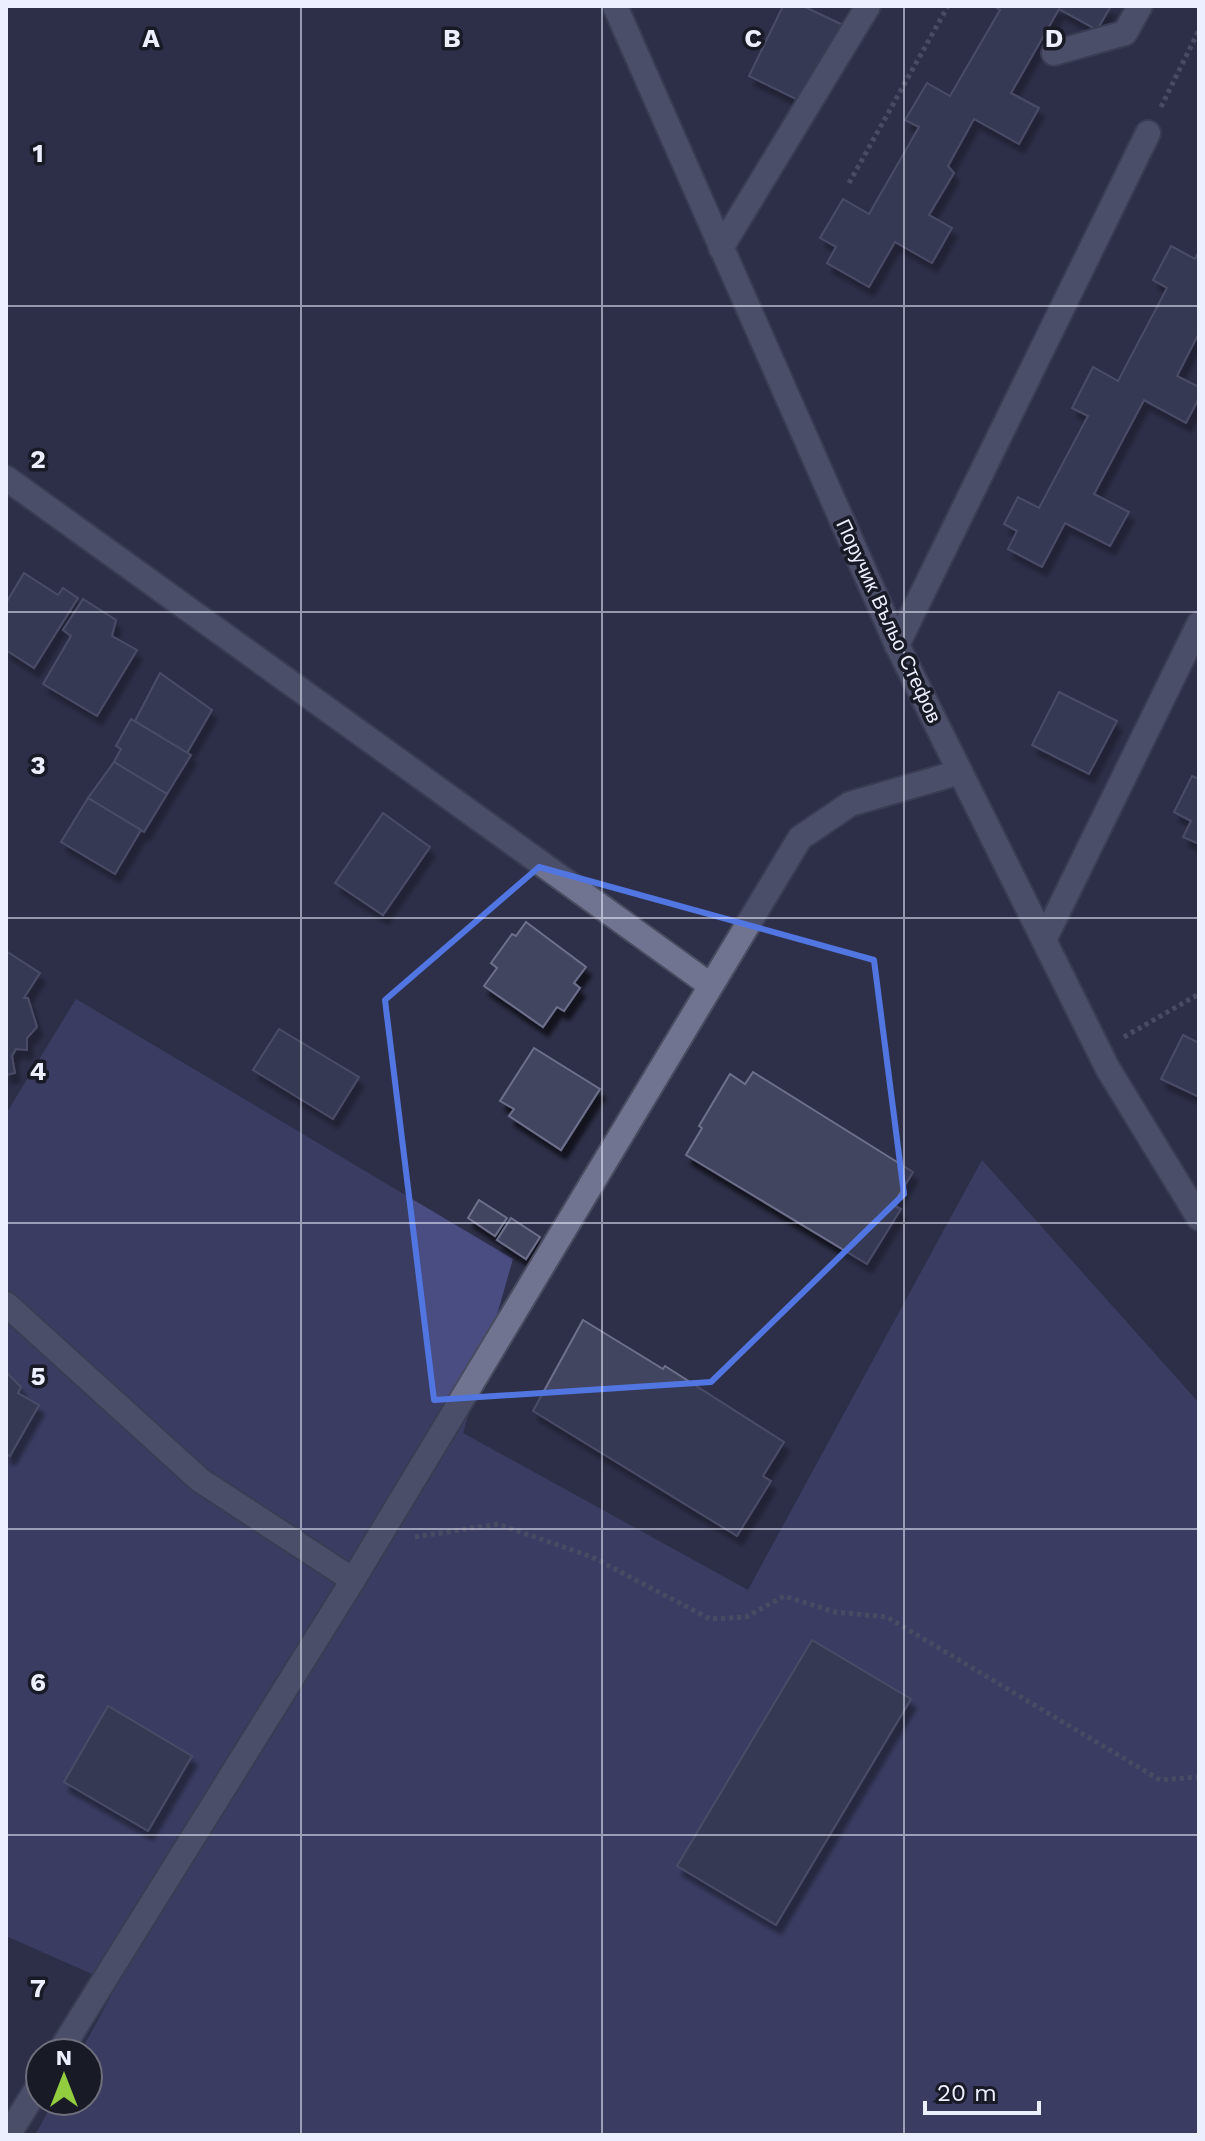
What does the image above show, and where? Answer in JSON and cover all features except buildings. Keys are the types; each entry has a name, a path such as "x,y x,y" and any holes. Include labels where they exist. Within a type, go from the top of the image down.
{"street":[{"name":"Поручик Въльо Стефов","path":"615,6 897,645 1099,1051 1199,1218"},
{"path":"721,248 868,6"},
{"path":"1054,53 1125,33 1140,6"},
{"path":"897,645 1148,133"},
{"path":"6,478 710,985"},
{"path":"1044,940 1199,624"},
{"path":"69,2037 353,1580 800,838 850,804 960,772"},
{"path":"6,1304 200,1480 353,1580"},
{"path":"8,2135 24,2110"}],"path":[{"path":"849,183 948,6"},
{"path":"1148,133 1199,30"},
{"path":"1099,1051 1199,994"},
{"path":"404,1544 417,1535 498,1524 592,1557 710,1619 746,1617 784,1596 835,1612 887,1617 1160,1780 1199,1777"}],"highlighted area":[{"path":"539,867 874,960 904,1194 711,1382 434,1400 385,1000"}],"shaded area":[{"path":"76,999 513,1259 463,1433 748,1590 982,1160 1199,1403 1199,2135 35,2135 45,2117 104,2117 104,2037 89,2037 117,1985 6,1936 6,1114"}]}
